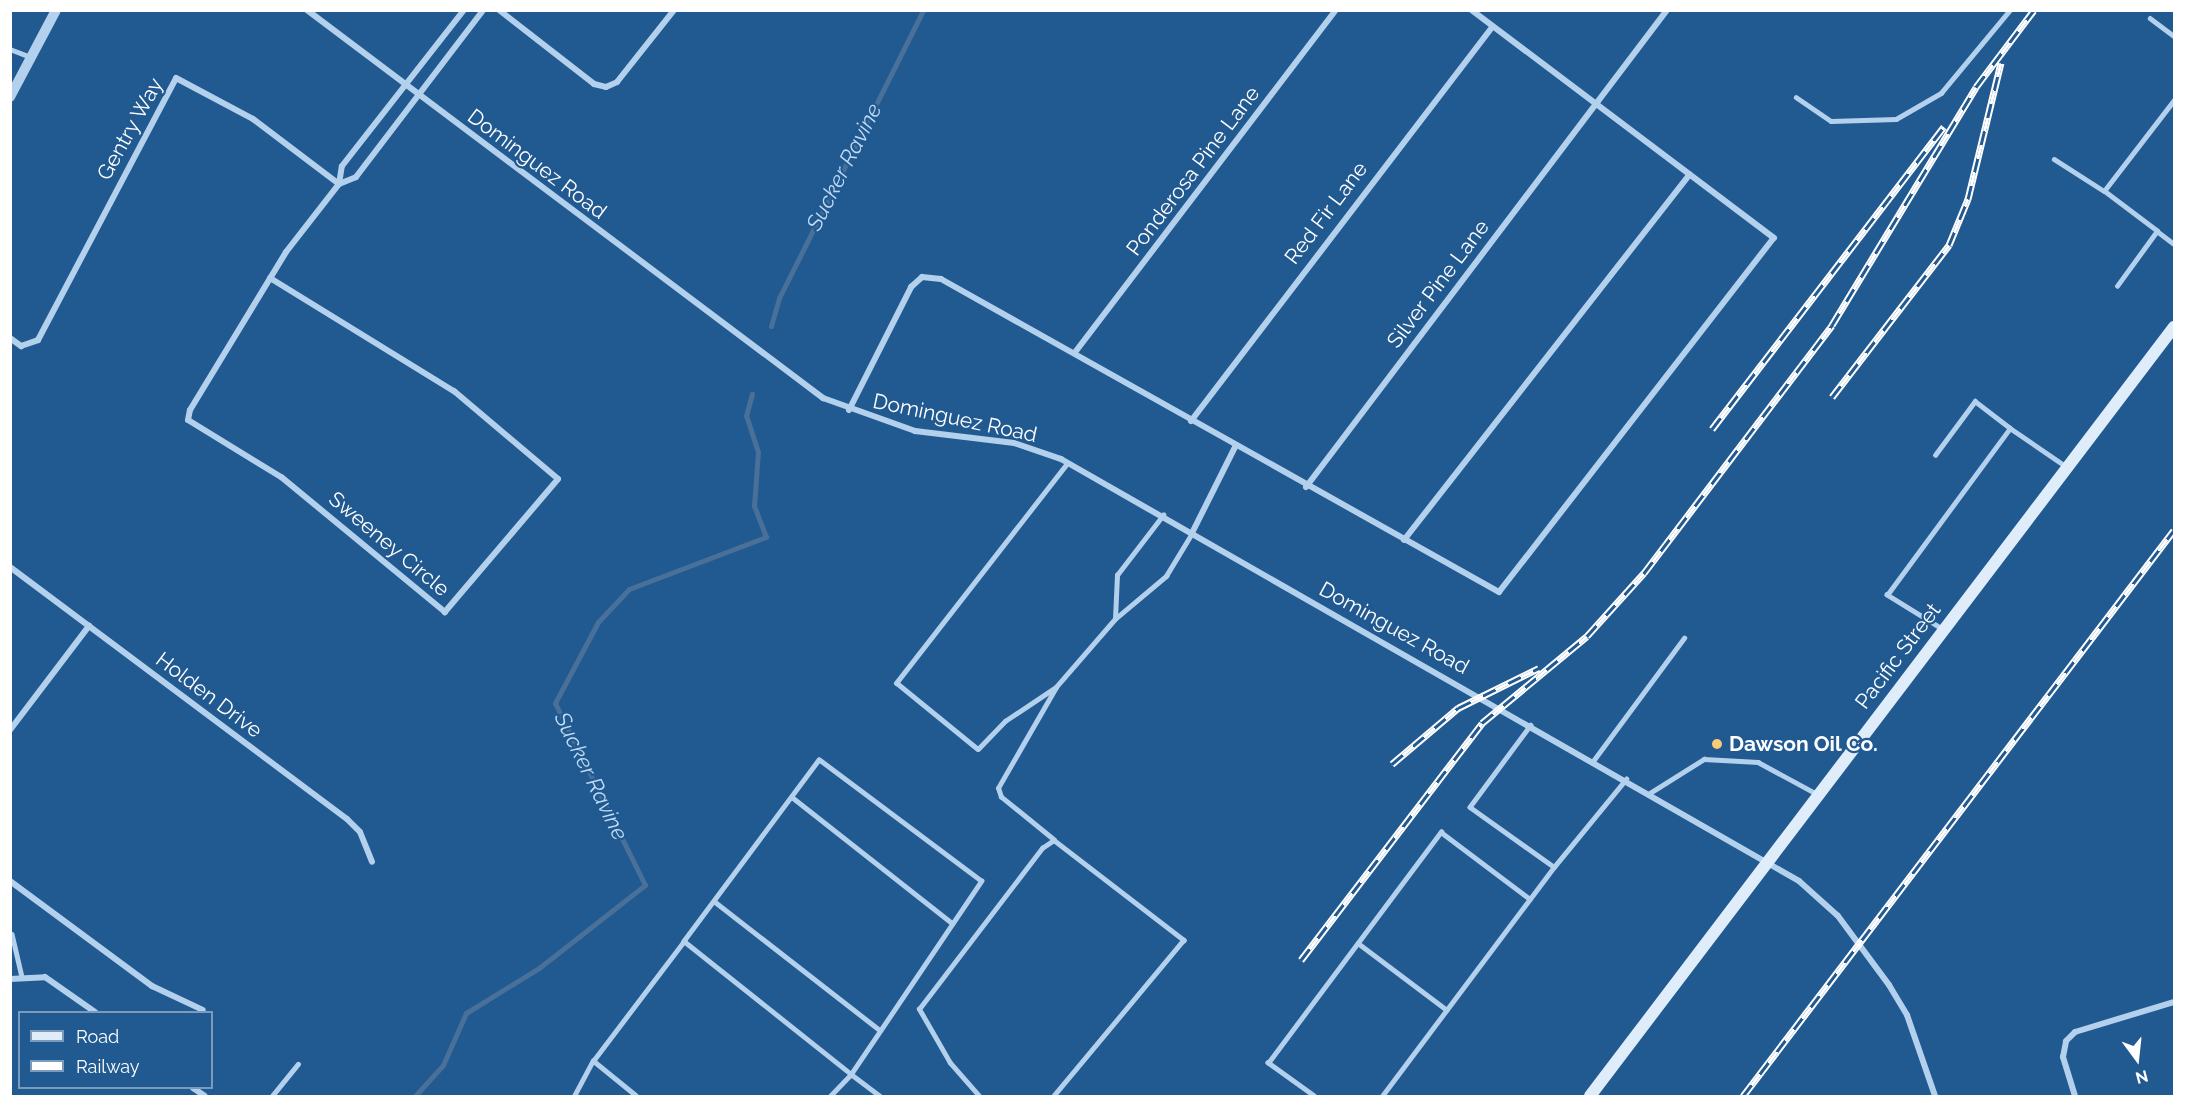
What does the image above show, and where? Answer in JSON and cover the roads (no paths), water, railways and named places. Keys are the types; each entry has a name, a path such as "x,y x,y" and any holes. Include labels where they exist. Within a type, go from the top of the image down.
{"main road":[{"name":"Pacific Street","path":"1590,1096 1766,861 2175,327"}],"street":[{"path":"10,97 56,10"},
{"name":"Dominguez Road","path":"307,10 794,380 849,410 915,431 1014,443 1068,463 1626,779 1808,888 1871,956 1907,1015 1935,1096"},
{"name":"Sweeney Circle","path":"270,278 454,391 558,478 445,612 281,477 188,420 270,278 339,184 342,166 464,10"},
{"name":"Sweeney Circle","path":"339,184 356,177 420,96 483,10"},
{"path":"499,10 594,84 606,87 617,82 674,10"},
{"name":"Ponderosa Pine Lane","path":"1076,351 1336,10"},
{"path":"849,410 911,287 922,277 941,279 1076,351 1235,447 1498,592 1557,523 1774,238 1598,102 1471,10"},
{"name":"Silver Pine Lane","path":"1306,487 1666,10"},
{"name":"Red Fir Lane","path":"1191,421 1492,27"},
{"name":"Gentry Way","path":"10,338 21,346 38,340 176,78 253,119 339,184"},
{"path":"1404,540 1690,174"},
{"path":"1192,532 1235,447"},
{"name":"Holden Drive","path":"10,567 347,819 360,832 372,862"},
{"path":"10,730 89,626"},
{"path":"10,881 152,986 203,1010"},
{"path":"10,980 22,977 56,983 94,1011"},
{"path":"2075,1096 2063,1057 2066,1041 2075,1032 2175,1002"}],"lane":[{"path":"1796,97 1831,121 1896,119 1941,93 2010,10"},
{"path":"2150,18 2175,36"},
{"path":"10,49 32,57"},
{"path":"2104,191 2175,100"},
{"path":"2054,159 2104,191 2175,244"},
{"path":"2116,286 2157,231"},
{"path":"1935,455 1975,401 2067,467"},
{"path":"1942,630 1887,595 2010,428"},
{"path":"1056,687 1005,721 978,749 897,683 1068,463"},
{"path":"1115,619 1117,575 1163,515"},
{"path":"1054,1096 1184,940 1001,797 998,788 1056,687 1115,619 1166,576 1192,532"},
{"path":"1593,761 1684,638"},
{"path":"1531,725 1470,807 1554,867"},
{"path":"1650,794 1704,759 1758,762 1817,794"},
{"path":"574,1096 593,1061 819,760 981,881 851,1074 830,1096"},
{"path":"1382,1096 1554,867 1626,779"},
{"path":"792,797 952,923"},
{"path":"1314,1096 1268,1063 1441,832 1530,899"},
{"path":"978,1096 950,1063 920,1009 1042,848 1054,840"},
{"path":"714,901 880,1030"},
{"path":"12,934 22,977"},
{"path":"684,941 880,1096"},
{"path":"1358,943 1447,1010"},
{"path":"593,1061 636,1096"},
{"path":"272,1096 298,1064"}],"waterway":[{"name":"Sucker Ravine","path":"771,326 779,298 923,10"},
{"name":"Sucker Ravine","path":"415,1096 443,1065 466,1013 539,968 645,885 555,703 598,622 629,589 766,537 754,506 758,452 746,416 752,394"}],"railway":[{"path":"1301,960 1482,723 1587,636 1644,573 1832,325 1976,87 2034,10"},
{"path":"1832,397 1949,245 1968,199 2001,63"},
{"path":"1712,429 1944,127"},
{"path":"1743,1096 2174,530"},
{"path":"1392,764 1458,708 1539,668"}],"place":[{"name":"Dawson Oil Co.","path":"1717,744"}]}
